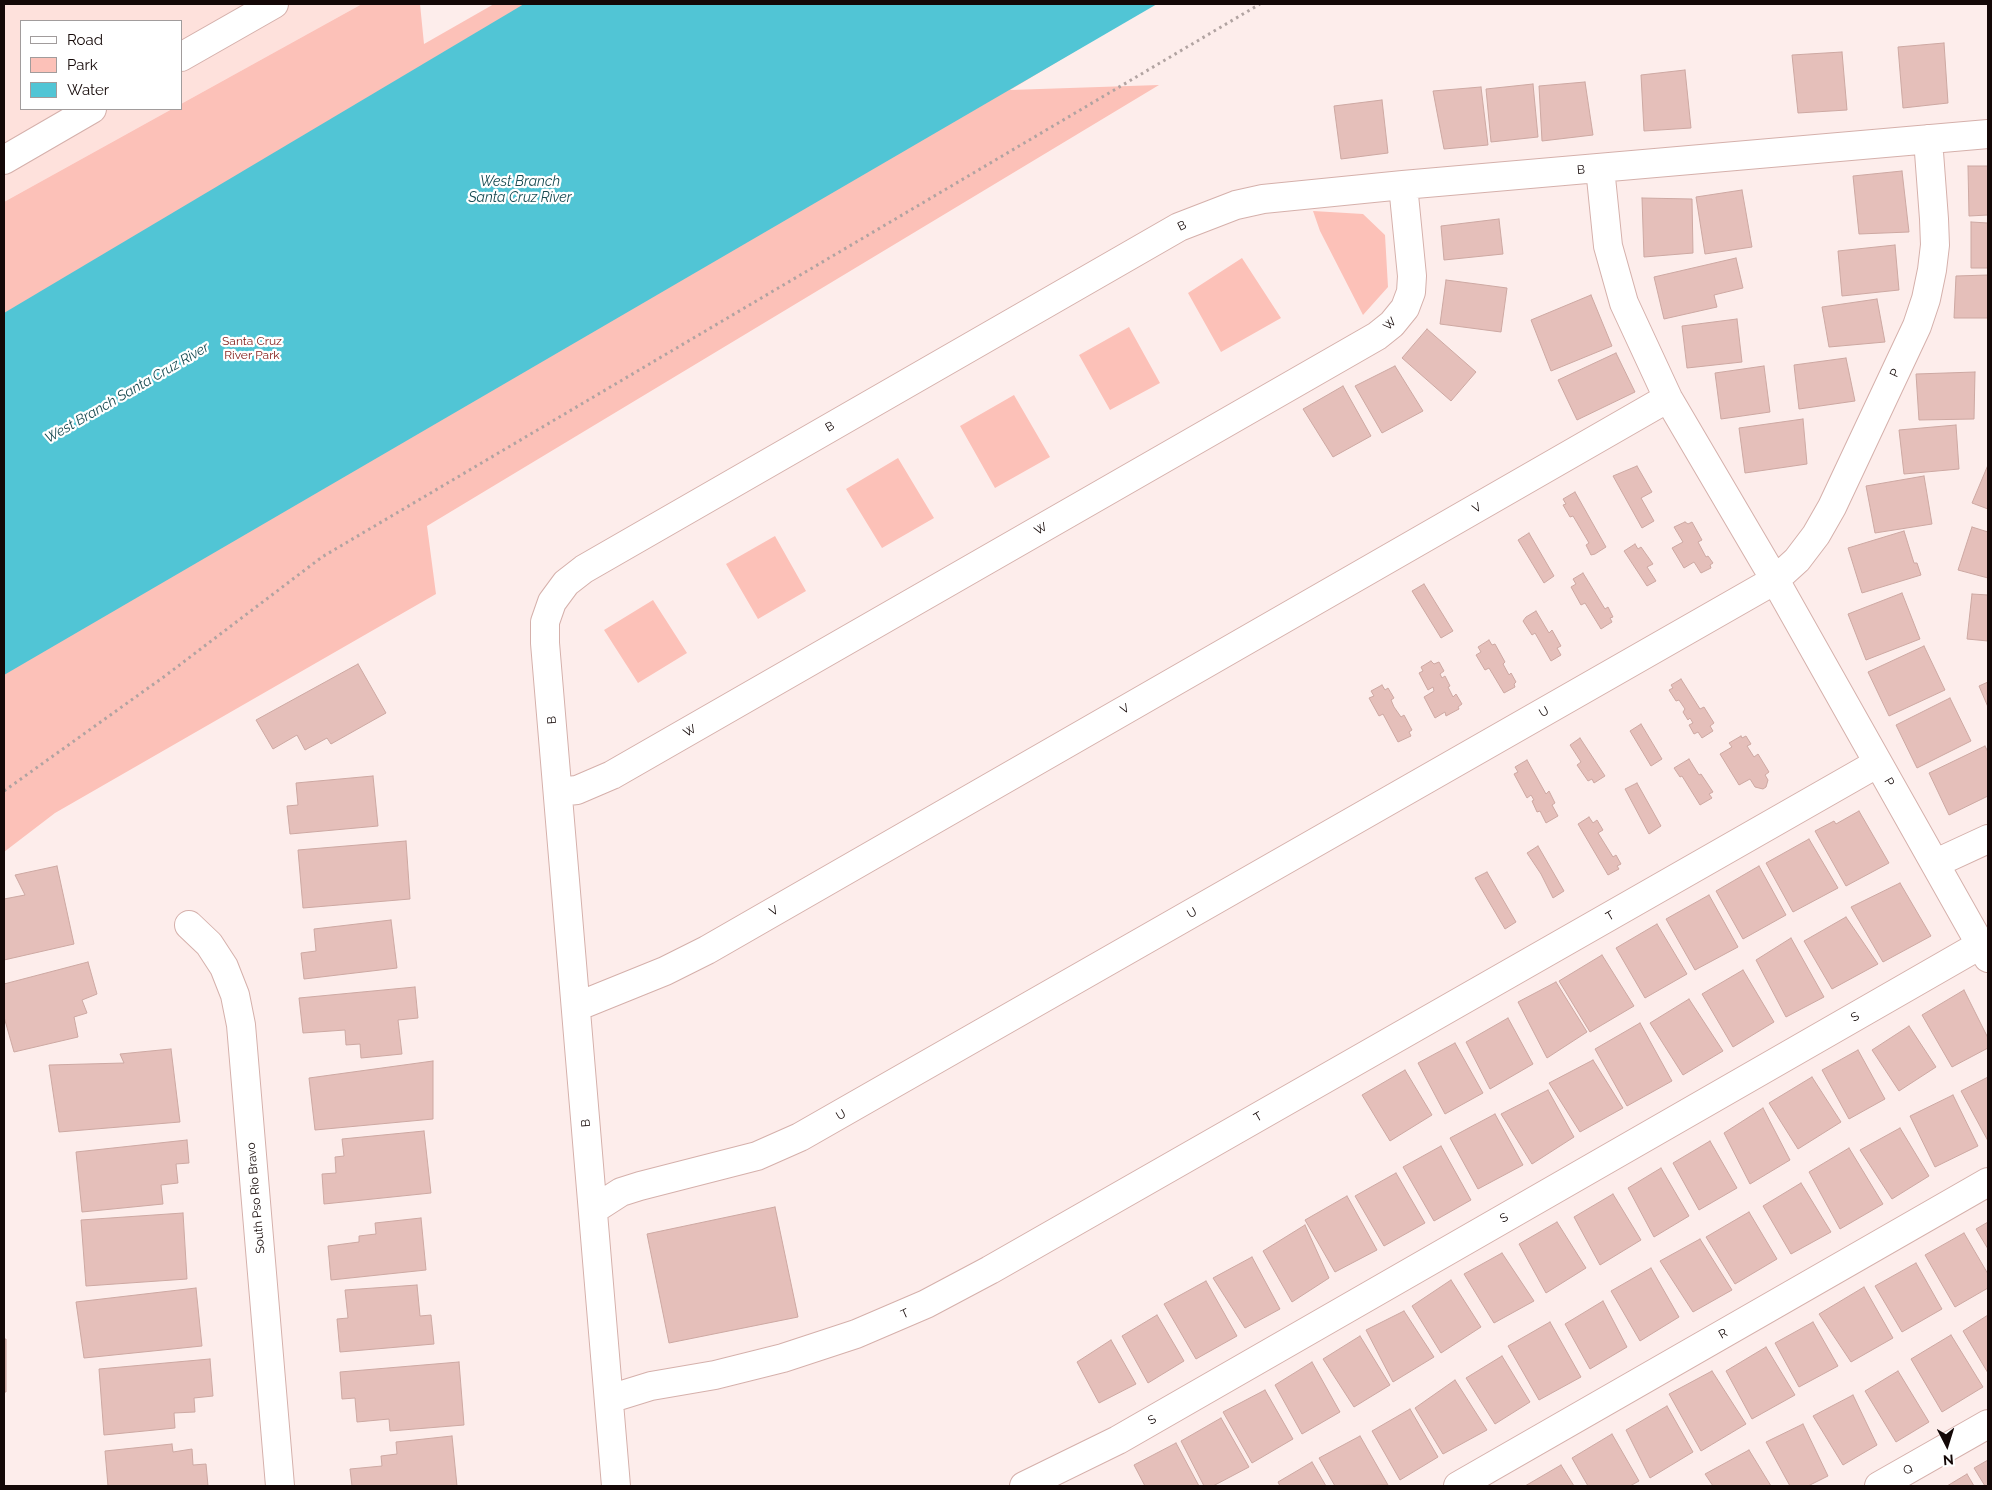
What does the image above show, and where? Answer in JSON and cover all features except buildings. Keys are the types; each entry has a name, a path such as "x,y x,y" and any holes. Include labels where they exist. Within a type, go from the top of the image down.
{"street":[{"path":"182,56 274,4"},
{"path":"4,160 90,110"},
{"name":"B","path":"616,1486 545,643 545,622 552,602 566,583 584,569 1178,227 1236,205 1263,199 1403,185 1988,134"},
{"name":"P","path":"1775,580 1802,554 1816,536 1832,508 1917,326 1926,299 1935,245 1928,140"},
{"name":"P","path":"1600,168 1608,246 1624,303 1668,398 1775,580 1936,863 1981,935"},
{"name":"W","path":"558,792 577,790 612,775 1377,336 1392,324 1405,308 1411,292 1412,276 1403,185"},
{"name":"V","path":"576,1006 665,971 707,950 1668,398"},
{"name":"U","path":"593,1210 622,1192 757,1156 800,1138 1775,580"},
{"name":"T","path":"609,1400 651,1386 732,1371 811,1350 891,1320 958,1288 1878,763"},
{"path":"1936,863 1988,839"},
{"name":"South Pso Rio Bravo","path":"189,925 208,944 224,967 235,995 241,1025 280,1486"},
{"name":"S","path":"1024,1486 1118,1440 1981,935"},
{"name":"R","path":"1458,1486 1988,1182"},
{"name":"Q","path":"1879,1486 1988,1424"}],"path":[{"path":"4,791 164,676 322,557 1260,4"}],"shaded area":[{"path":"4,4 362,4 182,103 182,20 20,20 20,110 170,110 4,202"}],"green space":[{"name":"West Branch Santa Cruz River","path":"362,4 420,4 424,44 494,4 1154,4 1010,90 1159,85 427,526 436,594 55,813 4,852 4,202 170,110 182,110 182,103"},
{"path":"1313,211 1363,214 1385,235 1388,287 1363,315 1320,231"},
{"path":"1242,258 1281,318 1221,352 1188,293"},
{"path":"1129,327 1160,383 1110,410 1079,355"},
{"path":"1014,395 1050,457 995,488 960,426"},
{"path":"898,458 934,518 882,548 846,489"},
{"path":"775,536 806,591 758,619 726,564"},
{"path":"653,600 687,653 638,683 604,630"}],"water":[{"name":"West Branch Santa Cruz River","path":"524,4 1157,4 4,675 4,313"}],"park label":[{"name":"Santa Cruz River Park","path":"252,348"}]}
